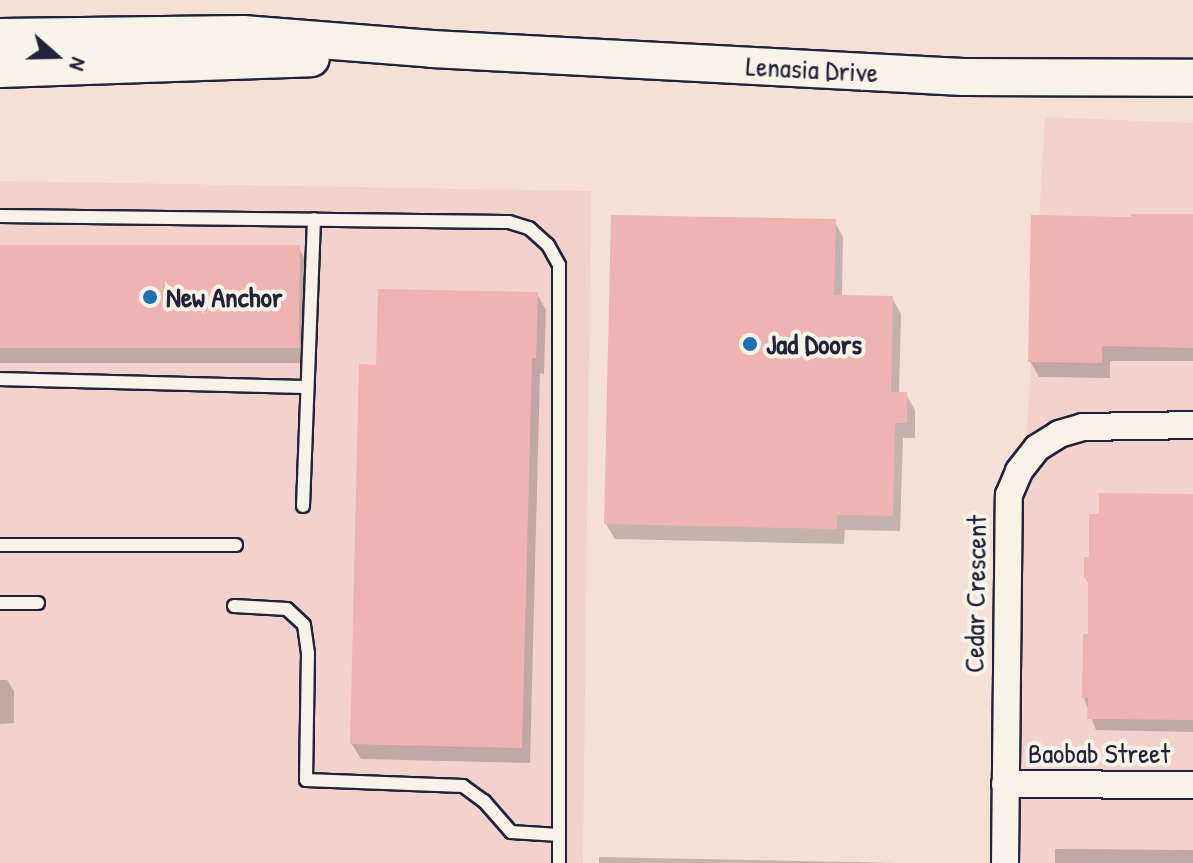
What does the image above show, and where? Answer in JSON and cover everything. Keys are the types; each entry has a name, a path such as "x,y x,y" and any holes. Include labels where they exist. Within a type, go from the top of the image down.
{"main road":[{"path":"0,37 243,34 432,49"},
{"path":"0,69 259,61 432,49"},
{"name":"Lenasia Drive","path":"432,49 963,77 1193,78"}],"street":[{"name":"Cedar Crescent","path":"1005,863 1006,521 1009,495 1019,471 1037,448 1059,434 1083,427 1193,425"},
{"name":"Baobab Street","path":"1005,784 1193,785"}],"lane":[{"path":"0,216 509,222 529,228 548,245 559,265 559,863"},
{"path":"303,506 314,219"},
{"path":"0,379 307,387"},
{"path":"0,545 236,545"},
{"path":"0,603 38,603"},
{"path":"234,606 287,609 304,625 308,653 306,780 463,786 484,801 511,832 559,835"}],"shaded area":[{"path":"1045,117 1193,123 1193,863 1002,863"},
{"path":"0,181 591,191 583,863 0,863"}],"building":[{"path":"1131,214 1193,214 1193,348 1102,346 1102,363 1028,362 1031,215 1131,217"},
{"name":"Jad Doors","path":"611,215 836,219 834,295 893,296 891,392 907,392 907,423 895,423 893,516 837,515 837,529 604,524"},
{"name":"New Anchor","path":"0,245 300,245 299,348 0,348"},
{"path":"378,289 538,292 536,358 532,358 522,748 350,744 359,364 376,365"},
{"path":"1099,493 1193,494 1193,720 1087,719 1088,698 1082,698 1083,634 1088,634 1088,579 1084,578 1084,557 1089,557 1089,514 1099,514"}],"place":[{"name":"New Anchor","path":"150,297"},
{"name":"Jad Doors","path":"750,344"}]}
